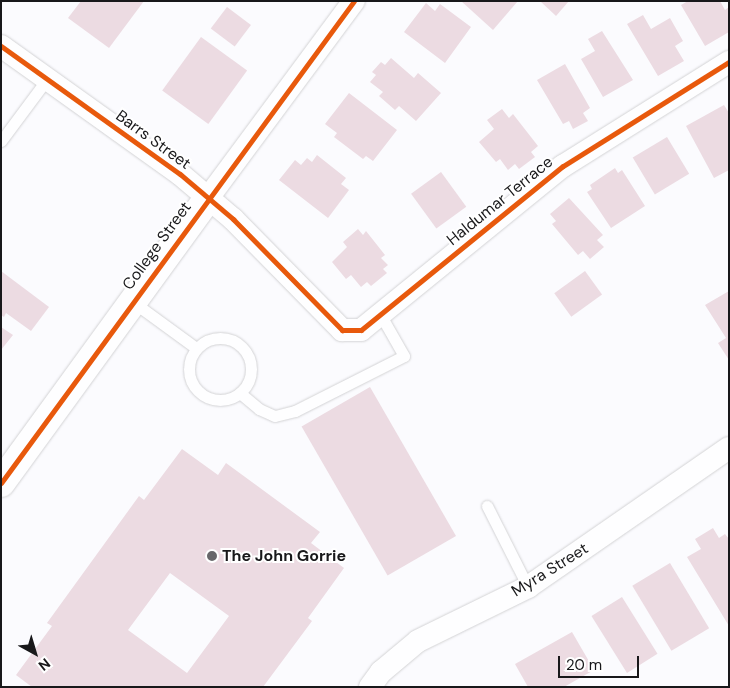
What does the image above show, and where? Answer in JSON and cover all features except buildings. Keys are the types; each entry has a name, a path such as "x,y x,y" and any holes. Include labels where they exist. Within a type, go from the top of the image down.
{"street":[{"name":"College Street","path":"1,483 132,301 354,1"},
{"name":"Barrs Street","path":"1,46 180,174 208,198 342,330"},
{"name":"Haldumar Terrace","path":"342,330 361,330 563,166 729,62"},
{"name":"Myra Street","path":"370,687 381,672 418,641 528,587 729,448"}],"lane":[{"path":"1,141 47,79"},
{"path":"132,301 196,348"},
{"path":"240,393 259,409 275,416 295,411 404,356 380,314"},
{"path":"215,338 235,341 243,347 249,356 251,370 246,385 240,393 220,400 201,394 190,377 189,367 196,348 215,338"},
{"path":"487,506 528,587"}],"cycle path":[{"path":"1,483 354,1"},
{"path":"1,46 180,174 233,219 342,330 361,330 563,166 729,62"}],"place":[{"name":"The John Gorrie","path":"212,556"}]}
